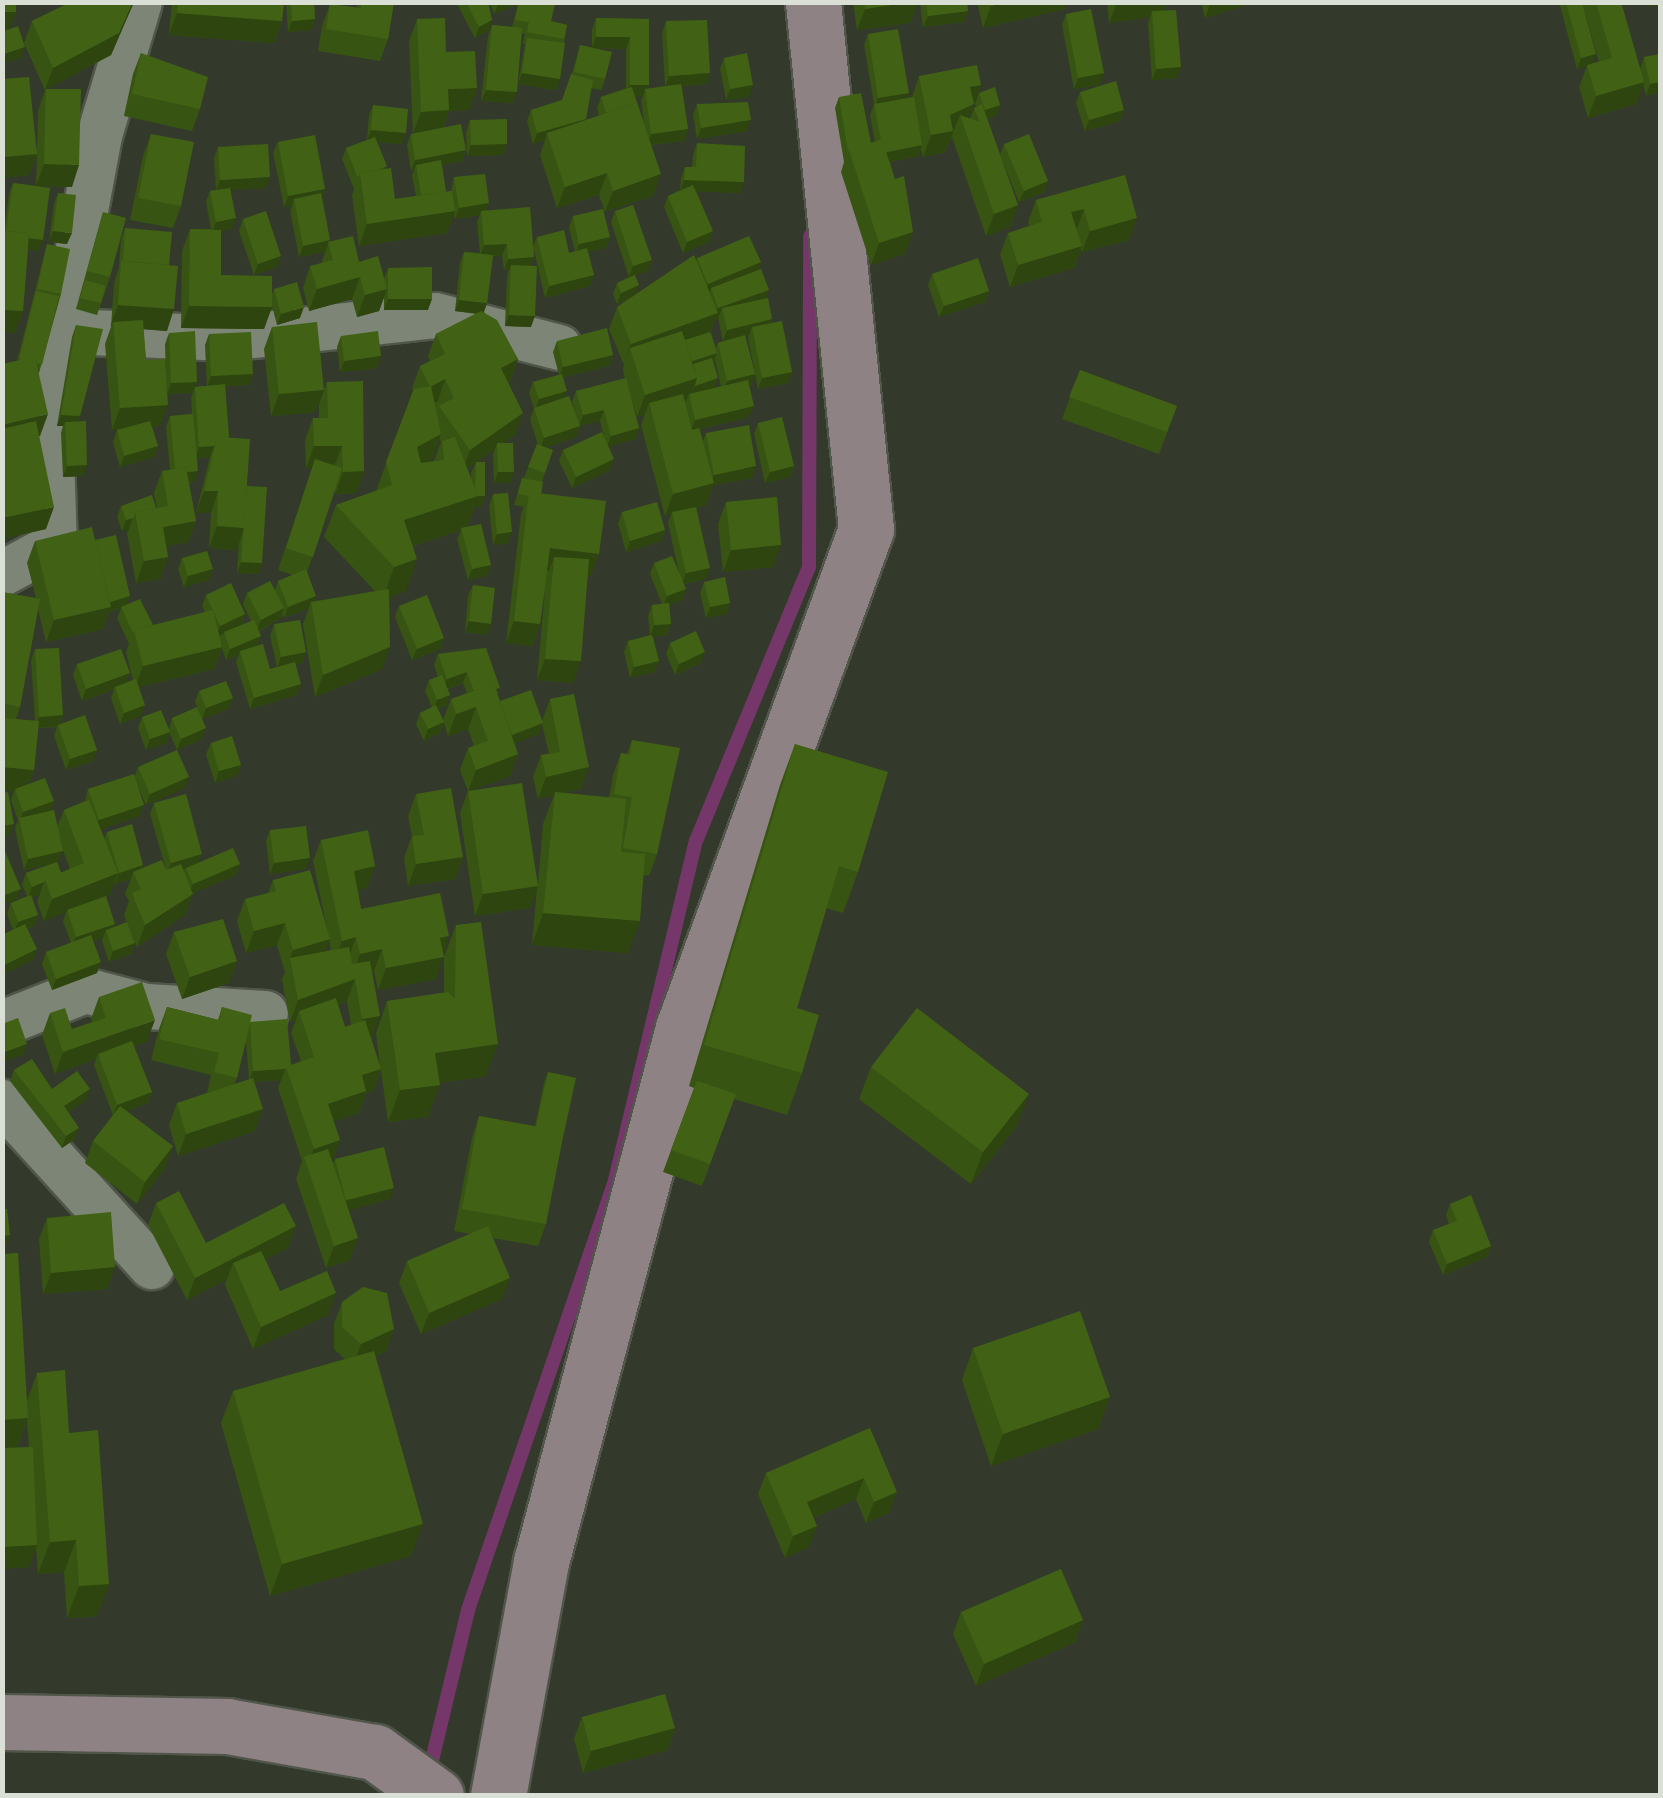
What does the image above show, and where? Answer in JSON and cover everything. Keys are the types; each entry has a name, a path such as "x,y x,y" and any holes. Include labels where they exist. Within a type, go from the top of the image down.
{"street":[{"path":"2,572 54,546 50,423 65,317 99,135 139,2"},
{"path":"498,1796 541,1562 683,1028 866,529 813,2"},
{"path":"65,317 90,332 226,338 435,315 559,347"},
{"path":"2,1023 85,990 146,1006 266,1013"},
{"path":"2,1102 151,1266"},
{"path":"2,1722 227,1726 376,1752 436,1796"}],"building":[{"path":"2,2 16,2 16,12 2,12"},
{"path":"71,2 133,2 119,33 53,68 32,21"},
{"path":"178,2 284,2 282,21 177,13"},
{"path":"291,2 314,2 315,19 292,21"},
{"path":"362,2 394,2 388,39 326,29 330,4 361,8"},
{"path":"466,2 488,2 492,20 479,27"},
{"path":"864,2 911,2 865,9"},
{"path":"926,2 967,2 968,11 928,16"},
{"path":"1566,2 1582,2 1596,54 1581,58"},
{"path":"1596,2 1621,2 1644,82 1596,96 1587,65 1612,58"},
{"path":"555,4 551,21 567,25 564,39 527,32 529,22 515,20 518,5"},
{"path":"1091,9 1104,73 1078,78 1066,14"},
{"path":"1176,10 1181,67 1156,69 1152,11"},
{"path":"445,18 446,52 475,51 477,88 448,89 449,110 421,112 417,19"},
{"path":"596,18 649,19 649,85 630,85 630,37 596,37"},
{"path":"707,20 710,73 669,76 666,21"},
{"path":"492,25 522,28 517,92 486,90"},
{"path":"18,26 25,47 4,54 2,32"},
{"path":"898,29 909,93 878,98 868,34"},
{"path":"527,38 565,43 560,79 522,73"},
{"path":"580,45 612,52 605,79 574,72"},
{"path":"141,53 208,77 200,109 132,94"},
{"path":"747,53 753,85 730,89 724,58"},
{"path":"1660,54 1660,82 1650,84 1644,57"},
{"path":"977,65 981,85 970,87 974,104 950,115 953,131 931,135 919,76"},
{"path":"571,74 593,80 586,119 537,133 531,110 562,100"},
{"path":"29,77 37,154 3,157 2,79"},
{"path":"1116,81 1124,110 1089,120 1080,92"},
{"path":"681,84 688,129 651,134 645,89"},
{"path":"632,87 637,103 606,113 601,97"},
{"path":"995,87 1000,105 985,110 979,93"},
{"path":"46,89 81,89 79,165 44,164"},
{"path":"861,93 871,143 848,151 839,97"},
{"path":"914,97 922,145 886,152 874,104"},
{"path":"748,102 751,120 701,128 697,104"},
{"path":"637,103 661,174 613,191 607,173 565,187 547,133"},
{"path":"982,104 1018,205 994,214 960,115 980,122 974,108"},
{"path":"373,105 408,109 406,133 371,130"},
{"path":"507,119 507,144 471,145 470,120"},
{"path":"461,124 466,150 415,160 411,134"},
{"path":"151,134 194,142 181,206 138,198"},
{"path":"1029,134 1048,181 1024,191 1004,144"},
{"path":"315,135 325,189 288,196 278,142"},
{"path":"375,137 387,166 360,173 358,178 346,148"},
{"path":"882,139 895,179 904,176 913,232 879,243 849,150"},
{"path":"697,143 745,146 744,182 684,180 685,167 696,167"},
{"path":"268,144 270,177 220,180 218,147"},
{"path":"441,160 446,192 421,195 416,165"},
{"path":"391,168 395,199 452,191 455,211 367,224 360,173"},
{"path":"485,174 489,203 459,208 454,177"},
{"path":"1125,175 1137,218 1090,231 1084,209 1071,212 1082,246 1018,265 1008,233 1042,222 1036,200"},
{"path":"13,183 50,188 43,240 29,238 29,233 6,231"},
{"path":"693,185 713,231 687,242 668,196"},
{"path":"230,188 236,218 216,222 210,191"},
{"path":"58,193 76,195 72,233 53,231"},
{"path":"321,193 330,240 303,246 294,199"},
{"path":"633,205 652,260 633,266 615,211"},
{"path":"530,207 534,257 508,259 507,244 484,245 481,211"},
{"path":"603,209 610,237 579,244 573,216"},
{"path":"266,211 281,256 258,264 243,219"},
{"path":"103,212 126,218 110,277 87,271"},
{"path":"125,228 172,232 169,265 123,261"},
{"path":"190,229 221,230 221,275 272,276 272,307 189,306"},
{"path":"564,230 569,253 587,248 594,275 549,286 537,237"},
{"path":"2,231 29,233 23,311 2,310"},
{"path":"353,236 359,262 378,256 387,289 365,295 360,277 317,289 310,266 333,260 328,242"},
{"path":"749,236 761,262 708,284 697,258"},
{"path":"47,244 70,249 61,294 37,289"},
{"path":"464,252 493,255 487,303 459,300"},
{"path":"694,255 718,313 631,344 617,307"},
{"path":"978,258 989,291 944,306 932,274"},
{"path":"121,261 178,266 174,309 118,305"},
{"path":"511,265 537,266 535,316 509,315"},
{"path":"432,267 432,299 388,299 388,268"},
{"path":"761,269 769,290 718,308 711,288"},
{"path":"635,275 639,285 621,293 617,283"},
{"path":"85,280 106,286 101,303 80,298"},
{"path":"297,282 304,307 281,314 274,289"},
{"path":"36,291 59,296 42,365 35,357 19,359"},
{"path":"768,298 772,319 727,330 722,308"},
{"path":"481,311 497,320 518,359 501,368 523,413 470,450 439,406 454,398 445,379 430,387 420,366 445,354 436,334"},
{"path":"143,320 146,360 165,359 168,405 120,408 113,322"},
{"path":"782,321 792,372 762,378 752,327"},
{"path":"317,322 324,390 279,394 272,327"},
{"path":"76,325 103,329 80,416 61,415"},
{"path":"607,328 613,355 563,367 557,341"},
{"path":"195,331 197,382 171,383 169,333"},
{"path":"378,331 381,356 344,361 341,336"},
{"path":"682,331 697,378 645,395 630,348"},
{"path":"251,332 253,374 211,376 209,334"},
{"path":"710,332 717,353 692,361 685,340"},
{"path":"745,335 755,374 727,381 718,343"},
{"path":"35,357 48,414 2,425 2,364"},
{"path":"712,358 718,378 695,386 693,364"},
{"path":"1080,370 1177,406 1167,432 1069,397"},
{"path":"562,374 567,391 539,399 533,382"},
{"path":"626,378 639,428 611,436 604,410 583,415 576,391"},
{"path":"748,380 754,406 695,420 689,394"},
{"path":"363,381 364,471 343,472 342,446 314,446 313,418 328,418 327,382"},
{"path":"225,384 229,438 217,437 214,446 199,447 195,387"},
{"path":"431,386 441,434 417,447 421,463 444,460 442,441 455,437 478,496 404,520 417,559 394,567 336,505 392,485 386,462 414,389"},
{"path":"683,394 692,430 699,428 714,483 673,494 649,403"},
{"path":"569,396 580,426 544,438 534,408"},
{"path":"193,414 198,471 187,472 186,467 175,469 170,416"},
{"path":"782,417 794,466 770,472 758,423"},
{"path":"36,421 54,507 2,518 2,429"},
{"path":"86,421 87,465 67,466 65,422"},
{"path":"150,421 158,446 124,456 117,430"},
{"path":"749,425 756,466 714,475 706,433"},
{"path":"602,432 614,459 576,477 563,450"},
{"path":"217,437 250,439 244,528 217,526 218,491 204,491"},
{"path":"497,443 513,443 514,472 498,472"},
{"path":"537,444 553,450 545,473 528,467"},
{"path":"315,459 342,468 313,557 286,548"},
{"path":"476,462 485,462 485,496 478,496 475,488"},
{"path":"186,467 196,521 163,527 168,557 144,561 135,512 168,506 162,471"},
{"path":"522,478 543,482 541,494 518,494"},
{"path":"247,486 267,487 262,563 241,562"},
{"path":"529,492 606,501 599,554 550,548 540,624 514,621"},
{"path":"508,493 512,532 497,534 493,494"},
{"path":"152,495 156,508 135,512 133,518 126,520 121,506"},
{"path":"777,497 781,545 731,550 726,502"},
{"path":"657,502 665,530 630,541 622,512"},
{"path":"696,507 710,568 686,573 672,512"},
{"path":"481,524 491,565 472,569 461,528"},
{"path":"92,527 111,607 54,620 35,541"},
{"path":"116,535 130,596 110,602 95,540"},
{"path":"207,551 213,569 188,576 182,558"},
{"path":"672,556 686,589 667,596 654,563"},
{"path":"554,557 589,559 581,661 545,659"},
{"path":"306,569 316,596 288,607 278,581"},
{"path":"725,577 730,603 710,607 704,582"},
{"path":"270,581 284,608 261,620 247,593"},
{"path":"231,583 245,614 220,626 206,595"},
{"path":"473,585 495,588 491,624 469,621"},
{"path":"389,589 390,647 323,675 311,602"},
{"path":"2,592 40,599 20,707 2,703"},
{"path":"427,595 444,638 417,649 399,606"},
{"path":"140,599 153,625 133,633 121,607"},
{"path":"669,603 671,624 654,625 652,605"},
{"path":"213,610 222,647 143,666 134,630"},
{"path":"254,620 261,636 230,649 224,632"},
{"path":"300,620 306,652 281,657 274,624"},
{"path":"696,631 705,652 679,664 670,643"},
{"path":"652,635 659,661 634,667 628,641"},
{"path":"263,644 270,669 295,662 301,684 254,698 240,651"},
{"path":"59,648 63,715 39,717 35,649"},
{"path":"486,648 500,688 496,689 494,684 474,691 467,672 447,679 438,654"},
{"path":"121,649 130,673 86,689 77,664"},
{"path":"442,675 450,695 437,700 429,680"},
{"path":"136,679 145,705 124,713 115,687"},
{"path":"226,681 233,698 206,708 199,691"},
{"path":"494,684 518,754 476,770 468,748 488,741 476,707 456,714 451,699"},
{"path":"531,690 543,723 512,735 500,701"},
{"path":"574,694 589,767 546,777 541,755 560,752 550,699"},
{"path":"436,705 444,722 428,729 420,713"},
{"path":"197,707 206,728 181,739 172,718"},
{"path":"161,710 170,732 150,739 142,717"},
{"path":"85,715 97,750 70,759 58,725"},
{"path":"2,718 39,721 34,770 2,767"},
{"path":"232,736 241,765 219,771 211,743"},
{"path":"632,740 680,748 657,854 623,848 632,797 614,794 621,753 630,755"},
{"path":"795,744 888,772 858,872 839,866 797,1008 819,1015 802,1073 704,1045"},
{"path":"177,750 189,777 150,794 138,767"},
{"path":"134,774 144,805 99,820 88,789"},
{"path":"45,778 54,801 23,812 15,789"},
{"path":"522,783 538,886 483,894 468,791"},
{"path":"451,788 463,857 416,864 412,836 424,835 416,794"},
{"path":"8,792 14,824 2,826 2,793"},
{"path":"555,792 626,799 621,852 645,854 640,921 543,913"},
{"path":"186,794 202,854 171,863 154,803"},
{"path":"89,800 118,873 52,899 45,879 84,863 64,810"},
{"path":"54,810 63,851 28,859 19,818"},
{"path":"132,824 143,865 119,873 107,832"},
{"path":"306,826 310,858 274,863 270,830"},
{"path":"368,830 375,866 354,871 361,909 440,893 449,936 440,938 444,957 386,968 382,949 360,954 356,937 342,941 321,840"},
{"path":"2,844 21,889 5,895 2,890"},
{"path":"233,848 240,864 193,884 186,868"},
{"path":"162,860 166,870 181,864 193,894 145,925 132,893 141,889 133,872"},
{"path":"57,862 61,873 32,887 26,873"},
{"path":"310,870 330,939 293,950 285,923 254,931 245,899 276,891 273,880"},
{"path":"31,895 38,915 18,922 11,903"},
{"path":"106,896 115,924 76,937 67,910"},
{"path":"223,919 237,961 190,977 174,932"},
{"path":"127,922 135,943 113,951 106,930"},
{"path":"481,922 498,1044 435,1053 440,1085 400,1090 387,1001 448,992 455,999 456,925"},
{"path":"25,924 37,949 2,966 2,935"},
{"path":"91,935 101,962 56,979 46,952"},
{"path":"349,947 352,964 370,961 380,1016 362,1019 355,979 298,1000 290,958"},
{"path":"142,982 155,1020 63,1052 50,1013 65,1008 72,1029 106,1018 99,997"},
{"path":"336,998 345,1027 365,1020 381,1069 362,1075 366,1091 328,1104 340,1140 314,1149 286,1067 314,1057 299,1011"},
{"path":"167,1007 219,1020 222,1007 252,1015 237,1078 214,1072 219,1053 159,1039"},
{"path":"917,1008 1029,1094 983,1152 871,1067"},
{"path":"18,1018 27,1044 2,1053 2,1024"},
{"path":"287,1019 291,1065 285,1069 253,1071 250,1022"},
{"path":"132,1041 152,1092 117,1105 98,1054"},
{"path":"32,1059 52,1089 77,1071 90,1089 64,1106 79,1128 66,1136 14,1070"},
{"path":"548,1072 576,1078 564,1133 536,1127"},
{"path":"253,1078 263,1109 186,1134 177,1103"},
{"path":"697,1081 736,1094 710,1164 671,1150"},
{"path":"120,1106 173,1146 145,1182 93,1141"},
{"path":"479,1116 564,1132 546,1224 462,1209"},
{"path":"384,1147 394,1188 346,1200 335,1159"},
{"path":"328,1149 358,1238 334,1246 304,1157"},
{"path":"179,1191 206,1243 284,1203 296,1226 195,1278 156,1203"},
{"path":"1471,1195 1491,1246 1447,1264 1433,1230 1457,1221 1450,1204"},
{"path":"2,1209 7,1209 10,1235 2,1236"},
{"path":"111,1212 115,1267 51,1273 47,1218"},
{"path":"488,1226 510,1278 429,1313 407,1261"},
{"path":"261,1251 280,1291 327,1271 336,1293 261,1327 233,1263"},
{"path":"18,1253 28,1418 2,1420 2,1254"},
{"path":"363,1287 387,1293 394,1329 361,1344 342,1327 342,1302"},
{"path":"1080,1311 1110,1397 1003,1434 973,1348"},
{"path":"374,1351 423,1524 282,1564 233,1391"},
{"path":"65,1370 69,1433 98,1430 109,1584 79,1586 76,1540 50,1542 37,1373"},
{"path":"870,1428 897,1492 874,1502 864,1478 807,1502 817,1526 793,1536 766,1473"},
{"path":"33,1447 37,1545 2,1547 2,1448"},
{"path":"1061,1569 1083,1620 984,1664 961,1612"},
{"path":"665,1694 675,1728 591,1751 582,1717"}],"waterway":[{"path":"428,1777 468,1610 615,1180 696,841 809,567 810,236"}]}
